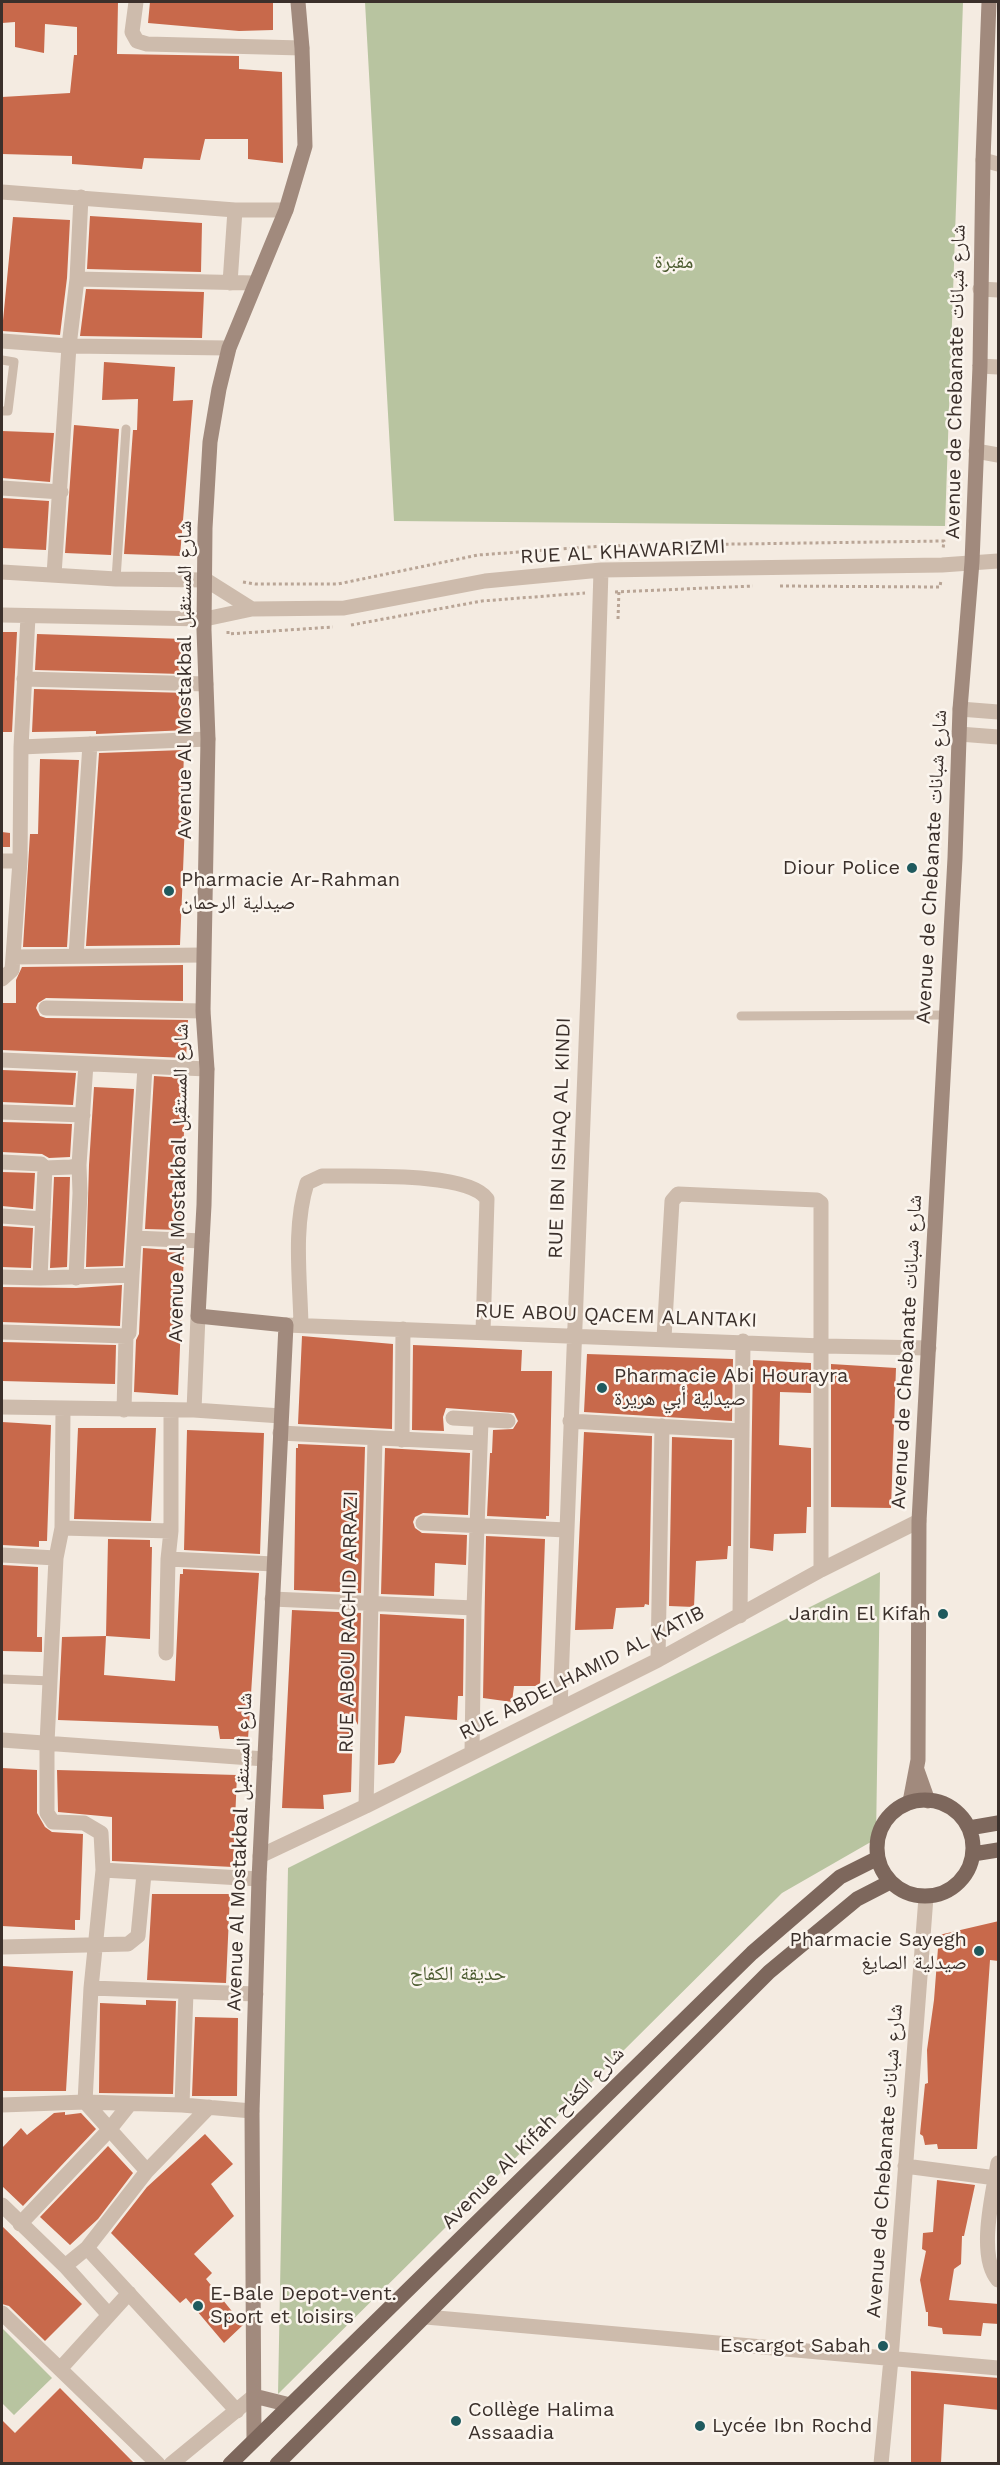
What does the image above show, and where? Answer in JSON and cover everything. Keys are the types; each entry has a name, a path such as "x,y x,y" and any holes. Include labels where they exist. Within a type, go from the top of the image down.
{"main road":[{"path":"928,1801 948,1806 960,1816 969,1828 973,1854 969,1868 957,1884 939,1894 926,1897 900,1890 890,1882 882,1871 877,1842 882,1827 891,1815 910,1802 928,1801"},
{"path":"969,1828 999,1823"},
{"path":"973,1854 999,1850"},
{"name":"Avenue Al Kifah شارع الكفاح","path":"230,2463 752,1953 840,1877 878,1858"},
{"path":"277,2463 426,2317 769,1972 857,1899 890,1882"}],"street":[{"path":"136,2 132,32 137,41 147,44 302,48"},
{"name":"Avenue Al Mostakbal شارع المستقبل","path":"194,1410 207,1070 203,1011 207,739 205,528 210,442 229,348 286,210 304,146 302,48 298,2"},
{"name":"Avenue de Chebanate شارع شبانات","path":"910,1802 917,1770 919,1521 960,709 972,562 980,366 982,160 993,47 989,2"},
{"path":"982,160 999,164"},
{"path":"2,192 235,210 286,210"},
{"path":"54,575 69,346 77,279 81,197"},
{"path":"230,283 235,210"},
{"path":"77,279 254,283"},
{"path":"980,289 999,290"},
{"path":"2,341 69,346 229,348"},
{"path":"980,366 999,367"},
{"path":"976,451 999,455"},
{"path":"2,488 61,492"},
{"name":"RUE AL KHAWARIZMI","path":"2,615 205,619 252,609 344,608 484,581 601,570 942,565 999,561"},
{"name":"RUE IBN ISHAQ AL KINDI","path":"560,1708 601,570"},
{"path":"2,572 116,579 206,580 252,609"},
{"path":"2,979 12,970 9,918 20,861 21,747 28,617"},
{"path":"24,679 206,684"},
{"path":"960,709 999,712"},
{"path":"959,734 999,737"},
{"path":"21,747 207,739"},
{"path":"76,956 90,744"},
{"path":"2,861 20,861"},
{"path":"13,957 203,955"},
{"path":"46,1008 203,1011"},
{"path":"2,1060 207,1070"},
{"path":"76,1278 81,1193 79,1165 86,1064"},
{"path":"124,1410 126,1336 129,1333 145,1067"},
{"path":"2,1112 83,1116"},
{"path":"2,1162 41,1164 45,1168 79,1165"},
{"path":"40,1278 45,1168"},
{"path":"294,1325 301,1201 307,1183 322,1176 448,1180 471,1186 483,1193 487,1199 483,1332"},
{"path":"664,1338 674,1197 678,1194 805,1199 817,1200 821,1203 821,1570"},
{"path":"2,1216 43,1219"},
{"path":"135,1238 202,1241"},
{"path":"2,1277 76,1278 132,1275"},
{"name":"RUE ABOU QACEM ALANTAKI","path":"198,1316 294,1325 743,1341 822,1346 929,1348"},
{"name":"Avenue Al Mostakbal شارع المستقبل","path":"254,2439 252,2112 259,1879 281,1416 294,1325"},
{"path":"402,1440 403,1329"},
{"path":"2,1332 126,1336"},
{"path":"740,1616 743,1341"},
{"path":"2,1407 63,1410 194,1410 281,1416"},
{"path":"63,1410 62,1528 56,1558 47,1743 48,1818 53,1822 84,1823 101,1833 103,1870 91,1988 85,2102 147,2171"},
{"path":"166,1653 168,1559 171,1531 171,1410"},
{"path":"453,1418 508,1421"},
{"path":"472,1753 474,1608 482,1421"},
{"path":"570,1421 741,1431"},
{"path":"658,1659 662,1426"},
{"path":"280,1433 480,1443"},
{"name":"RUE ABOU RACHID ARRAZI","path":"366,1806 375,1439"},
{"name":"RUE ABDELHAMID AL KATIB","path":"260,1856 366,1806 658,1659 821,1570 919,1521"},
{"path":"423,1523 566,1530"},
{"path":"62,1528 171,1531"},
{"path":"2,1555 56,1558"},
{"path":"168,1559 274,1564"},
{"path":"272,1599 474,1608"},
{"path":"2,1740 265,1759"},
{"name":"Avenue de Chebanate شارع شبانات","path":"917,1770 928,1801"},
{"path":"103,1870 259,1879"},
{"path":"2,1947 128,1944 135,1941 139,1930 144,1874"},
{"name":"Avenue de Chebanate شارع شبانات","path":"881,2463 926,1897"},
{"path":"91,1988 256,1994"},
{"path":"182,2105 186,1992"},
{"path":"2,2105 85,2102 182,2105 252,2112"},
{"path":"20,2224 109,2130 129,2105"},
{"path":"65,2266 87,2247 147,2171 209,2108"},
{"path":"905,2166 997,2170 988,2257 992,2272 999,2280"},
{"path":"2,2205 65,2266 109,2316"},
{"path":"87,2247 237,2411"},
{"path":"60,2369 129,2294"},
{"path":"2,2313 158,2463"},
{"path":"426,2317 999,2368"},
{"path":"171,2463 254,2396 290,2405"}],"lane":[{"path":"2,360 14,362 8,411 2,411"},
{"path":"116,579 126,429"},
{"path":"741,1016 946,1015"},
{"path":"2,1679 51,1681"}],"path":[{"path":"779,586 940,587 942,565"},
{"path":"601,592 756,586"}],"green space":[{"name":"مقبرة","path":"365,2 963,2 945,526 394,521"},
{"name":"حديقة الكفاح","path":"880,1572 876,1839 782,1893 278,2394 288,1868"},
{"path":"2,2328 52,2378 14,2415 2,2403"}],"building":[{"path":"2,2 118,2 117,54 239,56 239,69 282,72 283,163 248,159 248,139 205,139 200,160 144,158 142,169 72,164 72,156 2,154 2,97 70,93 74,55 77,55 77,27 45,24 44,53 15,47 15,22 2,23"},
{"path":"150,2 273,2 273,30 239,31 148,23"},
{"path":"90,216 202,223 201,272 87,269"},
{"path":"13,217 70,220 67,278 60,335 2,331"},
{"path":"86,289 204,292 202,338 80,336"},
{"path":"104,362 175,367 173,401 193,400 180,556 124,554 133,430 137,430 138,399 102,400"},
{"path":"74,425 119,429 111,555 65,553"},
{"path":"2,431 54,433 50,482 2,478"},
{"path":"2,498 49,501 46,550 2,548"},
{"path":"2,632 17,632 12,732 2,732"},
{"path":"37,634 184,639 182,674 35,670"},
{"path":"34,689 189,693 188,730 96,734 96,731 32,732"},
{"path":"184,750 182,821 185,821 180,945 86,946 99,753"},
{"path":"40,759 79,760 67,947 23,947 30,834 38,834"},
{"path":"2,832 10,833 10,847 2,847"},
{"path":"183,965 183,1001 46,998 38,1003 36,1008 40,1016 46,1018 188,1020 186,1058 2,1050 2,1003 16,1003 16,980 22,967"},
{"path":"2,1070 76,1073 73,1105 2,1102"},
{"path":"154,1076 185,1078 182,1230 145,1229"},
{"path":"94,1087 134,1089 123,1266 86,1267"},
{"path":"2,1122 72,1124 70,1157 49,1158 42,1154 2,1152"},
{"path":"2,1172 35,1173 33,1209 2,1206"},
{"path":"54,1177 70,1177 67,1267 50,1268"},
{"path":"2,1226 33,1228 31,1268 2,1267"},
{"path":"143,1248 184,1251 178,1395 134,1392"},
{"path":"122,1285 120,1326 2,1322 2,1287 76,1288"},
{"path":"302,1336 393,1344 392,1429 298,1424"},
{"path":"2,1342 116,1345 115,1384 2,1381"},
{"path":"413,1345 522,1350 521,1371 552,1371 549,1516 546,1516 546,1519 487,1516 493,1430 513,1429 518,1421 514,1413 446,1408 443,1417 444,1431 412,1430"},
{"path":"587,1354 733,1359 732,1421 584,1412"},
{"path":"753,1360 811,1363 811,1393 780,1392 779,1445 811,1448 811,1507 807,1507 806,1533 774,1534 773,1551 750,1548"},
{"path":"831,1364 896,1368 891,1508 831,1507"},
{"path":"2,1422 51,1425 47,1541 39,1541 39,1547 2,1545"},
{"path":"78,1428 156,1428 151,1521 74,1519"},
{"path":"187,1430 264,1433 260,1554 184,1550"},
{"path":"584,1432 652,1436 649,1605 616,1608 613,1629 575,1630"},
{"path":"672,1437 732,1440 731,1546 728,1546 727,1559 696,1561 694,1607 669,1606"},
{"path":"298,1444 365,1447 361,1593 294,1590 296,1448"},
{"path":"385,1448 470,1453 468,1515 423,1513 415,1517 413,1522 415,1528 422,1533 467,1535 466,1565 435,1563 434,1596 381,1594"},
{"path":"486,1536 545,1539 540,1686 514,1686 512,1702 483,1698"},
{"path":"108,1539 150,1540 150,1547 152,1547 150,1639 106,1636"},
{"path":"2,1565 38,1567 37,1637 42,1637 42,1652 2,1651"},
{"path":"183,1569 259,1573 248,1739 220,1739 218,1726 58,1720 62,1637 106,1636 104,1675 175,1681 180,1574 183,1574"},
{"path":"292,1610 361,1613 358,1725 353,1715 351,1792 323,1795 324,1809 282,1808"},
{"path":"380,1614 464,1619 463,1696 458,1696 457,1720 405,1716 401,1752 394,1763 378,1765"},
{"path":"2,1768 37,1770 37,1813 45,1827 52,1832 83,1834 80,1920 75,1920 75,1930 2,1926"},
{"path":"57,1770 237,1775 233,1867 112,1861 112,1817 58,1812"},
{"path":"152,1894 230,1894 226,1983 147,1980"},
{"path":"999,1921 999,1961 990,1960 977,2149 938,2149 937,2144 925,2145 923,2136 920,2134 925,2084 928,2083 927,2050 939,1935"},
{"path":"2,1966 73,1971 66,2091 2,2091"},
{"path":"146,2000 176,2001 173,2094 99,2093 100,2003 146,2005"},
{"path":"195,2017 238,2018 237,2096 192,2096"},
{"path":"65,2112 65,2115 81,2113 96,2129 23,2206 2,2186 2,2148 21,2128 27,2135 54,2113"},
{"path":"205,2134 233,2164 211,2184 234,2216 194,2254 212,2273 206,2279 243,2325 224,2343 186,2298 180,2303 111,2233 147,2187"},
{"path":"108,2146 133,2173 98,2219 70,2245 40,2217"},
{"path":"937,2180 975,2185 964,2236 962,2236 961,2264 954,2269 949,2300 999,2304 999,2324 983,2323 981,2336 943,2334 942,2328 928,2326 928,2312 926,2312 920,2280 926,2251 922,2249 923,2233 933,2232"},
{"path":"2,2226 82,2304 45,2341 9,2306 2,2304"},
{"path":"911,2371 999,2378 999,2410 944,2404 941,2463 911,2463"},
{"path":"60,2388 134,2463 2,2463 2,2420 15,2433"}],"place":[{"name":"Diour Police","path":"912,868"},
{"name":"Pharmacie Ar-Rahman صيدلية الرحمان","path":"169,891"},
{"name":"Pharmacie Abi Hourayra صيدلية أبي هريرة","path":"602,1388"},
{"name":"Jardin El Kifah","path":"943,1614"},
{"name":"Pharmacie Sayegh صيدلية الصايغ","path":"979,1951"},
{"name":"E-Bale Depot-vent. Sport et loisirs","path":"198,2306"},
{"name":"Escargot Sabah","path":"883,2346"},
{"name":"Collège Halima Assaadia","path":"456,2421"},
{"name":"Lycée Ibn Rochd","path":"700,2426"}]}
